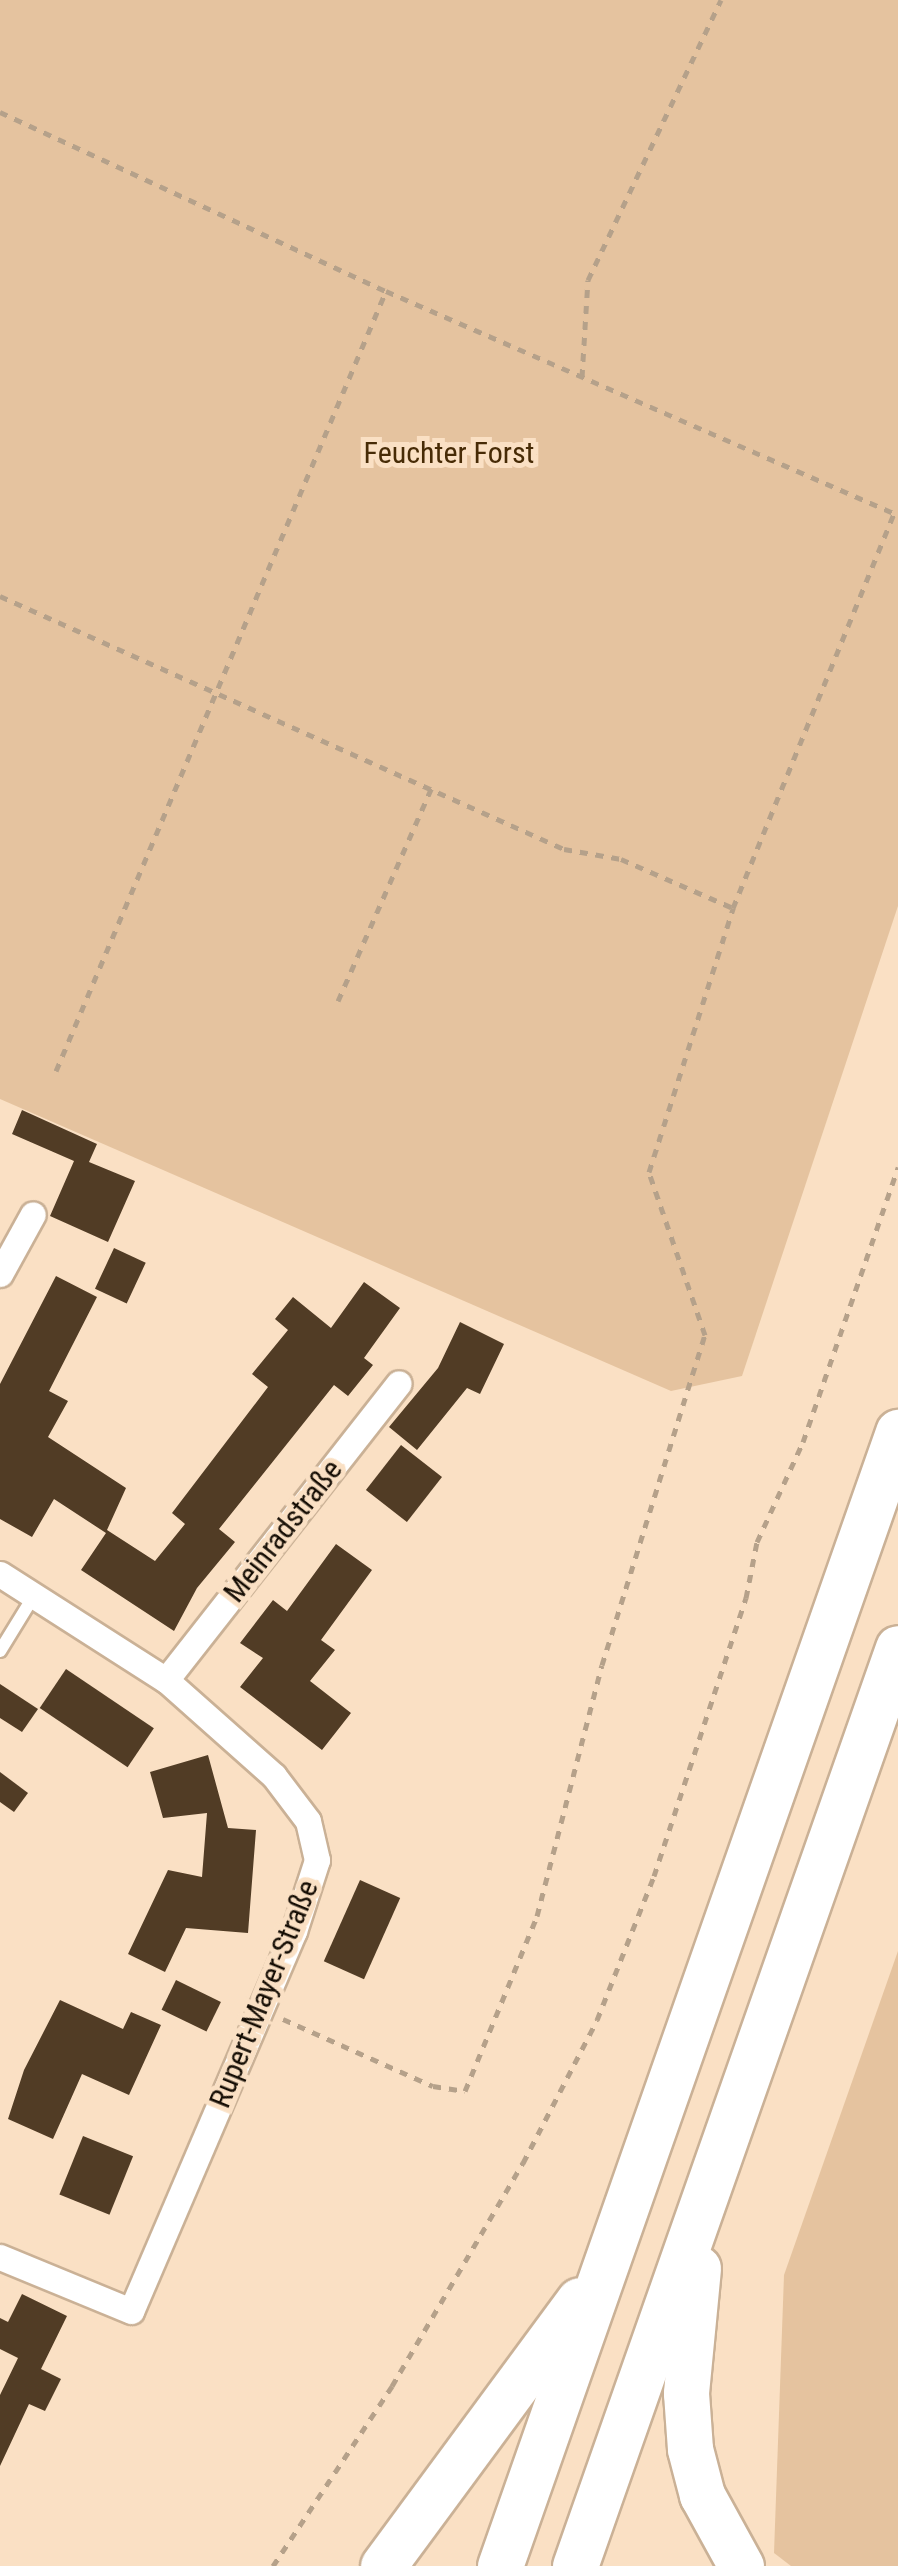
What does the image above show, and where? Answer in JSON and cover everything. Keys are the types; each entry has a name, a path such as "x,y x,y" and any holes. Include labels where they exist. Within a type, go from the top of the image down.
{"highway":[{"path":"500,2566 898,1432"},
{"path":"575,2566 898,1648"},
{"path":"705,2197 686,2393 690,2448 702,2494 741,2566"},
{"path":"383,2566 606,2262"}],"street":[{"path":"0,1274 33,1214"},
{"name":"Meinradstraße","path":"166,1680 399,1383"},
{"name":"Rupert-Mayer-Straße","path":"0,1574 166,1680 274,1776 308,1820 317,1860 261,2010 131,2310 0,2257"}],"lane":[{"path":"0,1651 35,1594"}],"path":[{"path":"582,376 588,280 722,0"},
{"path":"0,112 386,292 896,514 733,908 649,1172 705,1335 602,1665 537,1916 466,2091 433,2086 261,2010"},
{"path":"56,1071 386,292"},
{"path":"0,596 432,786 564,849 621,859 733,908"},
{"path":"338,1001 432,786"},
{"path":"273,2566 392,2386 523,2163 597,2020 654,1876 746,1598 757,1542 804,1442 898,1167"}],"green space":[{"name":"Feuchter Forst","path":"0,0 898,0 898,906 742,1376 671,1391 0,1099"},
{"path":"898,1951 898,2566 791,2566 774,2553 784,2275"}],"building":[{"path":"22,1110 97,1144 89,1162 135,1181 108,1242 50,1216 74,1161 12,1134"},
{"path":"114,1248 146,1263 127,1304 95,1289"},
{"path":"56,1276 97,1297 49,1391 68,1401 48,1437 126,1488 107,1530 155,1561 185,1524 172,1513 268,1387 252,1374 288,1330 275,1319 293,1297 331,1328 364,1282 400,1308 364,1358 373,1365 348,1396 334,1385 219,1529 235,1542 197,1588 174,1631 81,1570 106,1533 54,1499 32,1537 0,1519 0,1384"},
{"path":"460,1322 504,1344 480,1394 467,1388 417,1450 389,1427 438,1368"},
{"path":"401,1445 442,1477 407,1522 366,1490"},
{"path":"336,1544 372,1570 321,1640 335,1650 310,1681 351,1713 322,1750 240,1687 263,1658 240,1643 273,1600 287,1611"},
{"path":"66,1669 154,1728 128,1767 40,1708"},
{"path":"0,1684 38,1709 22,1732 0,1718"},
{"path":"208,1755 228,1828 256,1830 248,1933 186,1928 165,1972 128,1954 168,1870 202,1877 207,1813 163,1818 150,1772"},
{"path":"0,1772 28,1793 14,1812 0,1802"},
{"path":"360,1880 400,1898 364,1979 324,1961"},
{"path":"176,1980 221,2002 206,2032 162,2010"},
{"path":"60,2000 123,2029 131,2012 161,2025 129,2095 82,2074 53,2139 8,2119 24,2070"},
{"path":"83,2136 133,2156 109,2215 59,2194"},
{"path":"22,2294 67,2316 41,2369 61,2379 45,2411 29,2404 0,2466 0,2395 18,2358 0,2349 0,2318 8,2322"}]}
